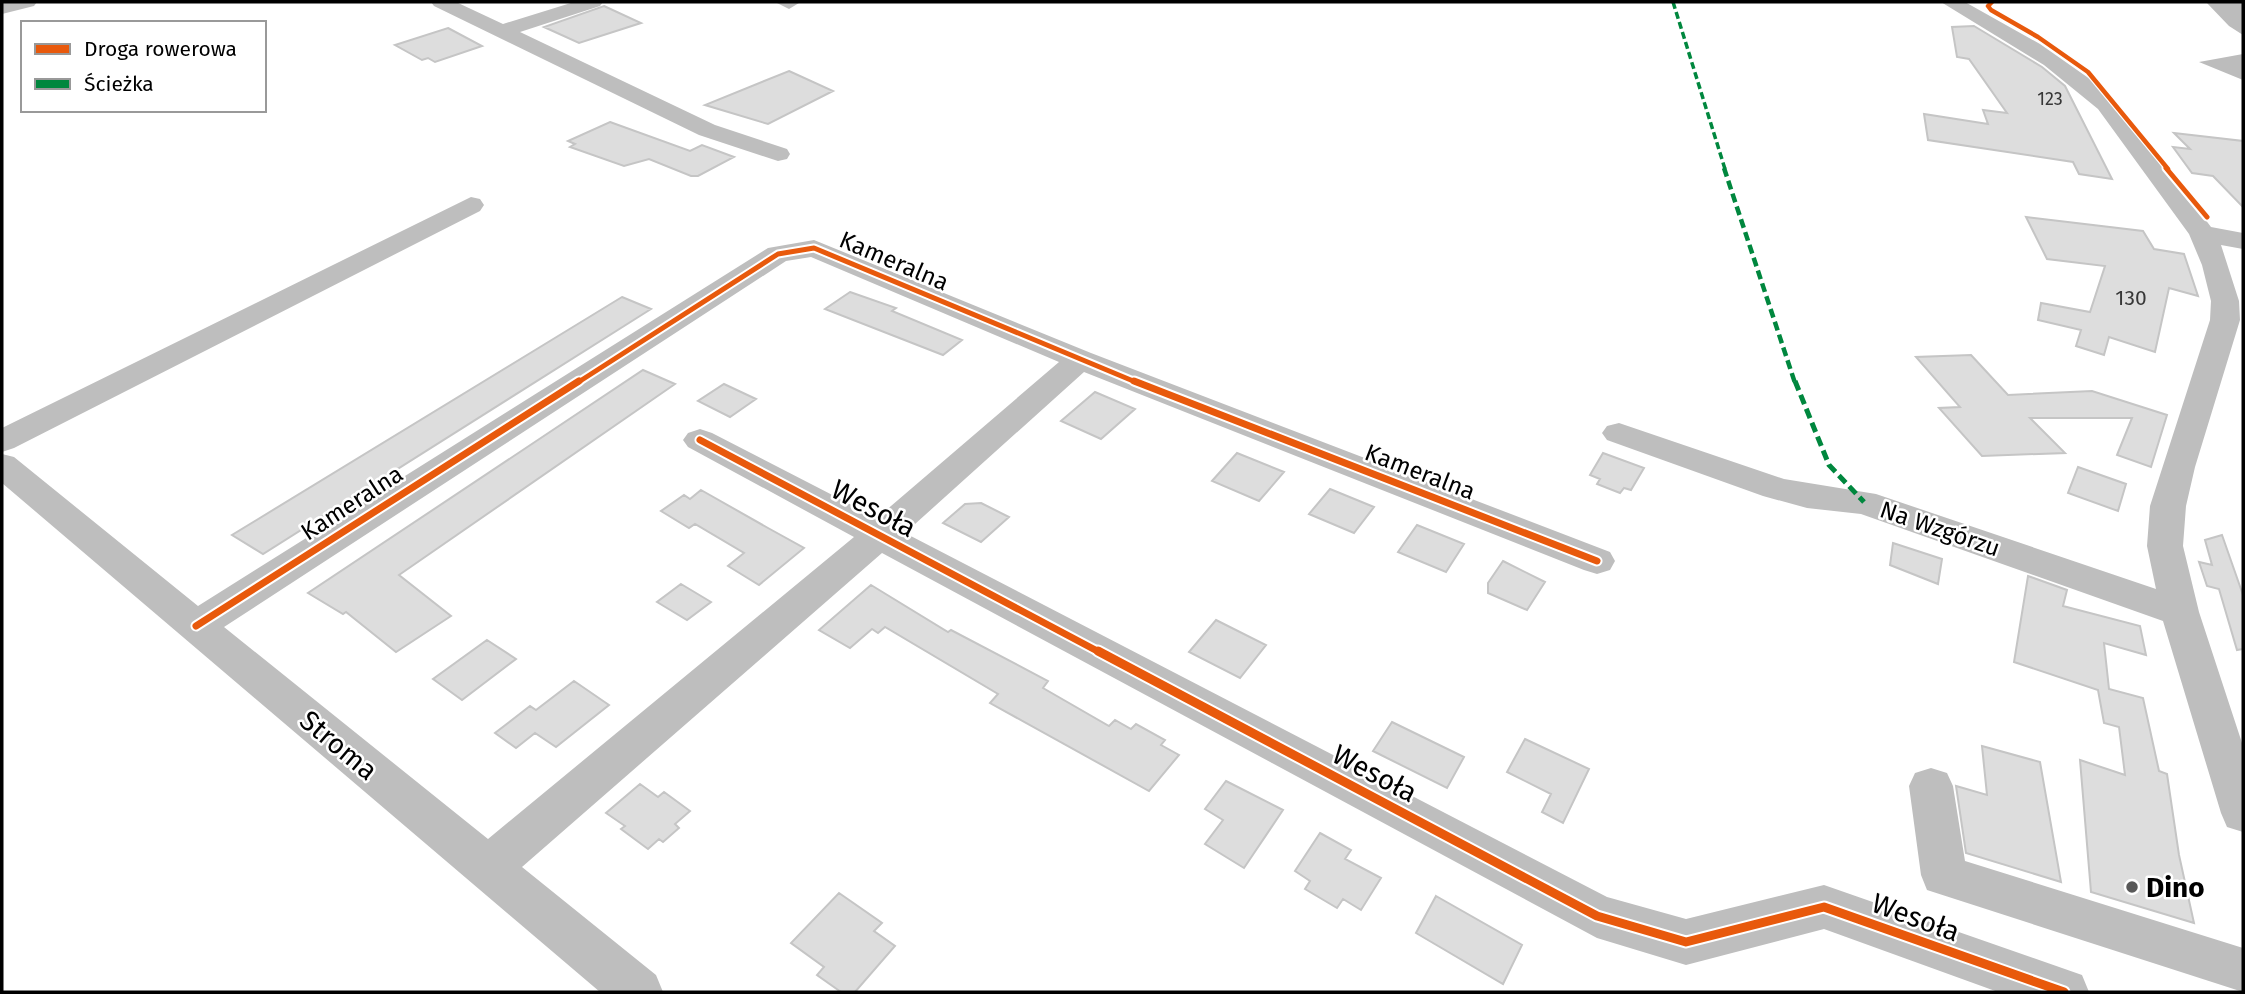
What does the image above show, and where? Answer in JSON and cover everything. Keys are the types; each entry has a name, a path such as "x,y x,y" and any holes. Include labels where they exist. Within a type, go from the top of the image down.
{"street":[{"path":"2,8 27,2"},
{"path":"441,2 707,130 778,154"},
{"path":"503,31 593,2"},
{"path":"1951,2 2040,53 2089,87 2106,104 2202,233 2216,265 2225,301 2225,320 2168,506 2165,547 2180,611 2243,813"},
{"path":"2,441 471,205"},
{"path":"2202,233 2243,241"},
{"name":"Kameralna","path":"196,626 778,254 814,248 1080,360 1597,561"},
{"name":"Wesoła","path":"488,867 880,535 1080,360"},
{"name":"Na Wzgórzu","path":"1619,433 1779,488 1839,505 1864,502 2180,611"},
{"name":"Wesoła","path":"700,440 1598,916 1686,942 1824,907 2064,992"},
{"name":"Stroma","path":"2,464 638,992"},
{"path":"1931,786 1944,875 2243,971"}],"shaded area":[{"path":"2206,2 2243,2 2243,35 2229,26"},
{"path":"2243,54 2243,80 2199,62"}],"building":[{"path":"604,6 641,23 579,43 544,27"},
{"path":"1974,26 2042,67 2065,86 2112,179 2079,174 2073,162 1928,140 1924,114 1988,124 1983,110 2007,113 1969,59 1957,57 1952,27"},
{"path":"448,28 482,46 435,62 428,58 422,60 395,45"},
{"path":"789,71 833,91 768,124 705,105"},
{"path":"610,122 690,151 702,145 734,157 698,176 691,176 649,159 624,166 570,147 575,144 568,141"},
{"path":"2174,133 2243,141 2243,207 2213,176 2192,173 2173,147 2190,149"},
{"path":"2026,217 2143,231 2154,249 2184,254 2198,296 2169,288 2155,352 2109,337 2104,355 2076,346 2081,330 2038,320 2041,303 2090,312 2105,266 2047,259"},
{"path":"850,292 896,308 892,311 962,340 943,355 825,309"},
{"path":"622,297 651,309 263,554 232,535"},
{"path":"1971,355 2008,395 2092,391 2167,415 2151,467 2117,455 2132,418 2030,418 2065,453 1982,456 1939,408 1960,407 1916,357"},
{"path":"643,370 675,384 399,575 451,616 396,652 346,612 343,614 308,593"},
{"path":"724,384 756,399 730,417 698,401"},
{"path":"1095,392 1135,409 1101,439 1061,421"},
{"path":"1237,453 1284,472 1259,501 1212,481"},
{"path":"1603,453 1644,468 1631,490 1624,488 1620,493 1597,484 1600,479 1590,475"},
{"path":"2078,467 2126,484 2118,511 2068,493"},
{"path":"1330,489 1374,507 1354,533 1309,514"},
{"path":"701,490 804,548 759,585 728,566 744,553 695,524 689,528 661,511 684,495 690,499"},
{"path":"981,503 1009,517 981,542 943,523 965,504"},
{"path":"1417,525 1464,544 1446,572 1398,552"},
{"path":"2222,535 2243,595 2243,649 2237,650 2219,589 2207,586 2199,562 2212,565 2205,540"},
{"path":"1893,543 1942,559 1938,584 1890,565"},
{"path":"1503,561 1545,582 1527,610 1488,593 1488,583"},
{"path":"2028,576 2067,590 2063,606 2140,626 2146,655 2104,643 2109,689 2143,698 2159,771 2167,774 2179,855 2194,923 2091,892 2080,760 2125,775 2119,727 2104,723 2098,690 2014,662"},
{"path":"681,584 711,602 687,620 657,602"},
{"path":"871,585 948,632 951,630 1048,681 1043,688 1109,726 1115,720 1131,729 1136,724 1165,740 1161,745 1179,755 1149,791 990,703 998,694 885,627 878,633 872,629 850,648 819,630"},
{"path":"1216,620 1266,645 1240,678 1189,652"},
{"path":"487,640 516,659 462,700 433,679"},
{"path":"574,681 609,705 556,747 535,733 516,748 495,733 530,706 536,710"},
{"path":"1392,722 1464,757 1447,788 1373,751"},
{"path":"1525,739 1589,769 1563,823 1542,812 1551,794 1507,772"},
{"path":"1982,746 2040,762 2061,882 1966,853 1956,786 1987,795"},
{"path":"1226,781 1283,810 1244,868 1205,844 1223,820 1205,809"},
{"path":"640,784 658,797 664,792 690,811 675,824 679,828 663,842 659,839 648,849 621,829 625,826 606,813"},
{"path":"1320,833 1351,850 1345,859 1381,878 1361,910 1343,899 1337,908 1305,889 1310,881 1295,871"},
{"path":"839,893 882,923 874,931 895,946 855,992 841,992 817,975 824,967 791,943"},
{"path":"1436,896 1522,945 1503,984 1416,933"}],"marked path":[{"path":"1673,2 1756,270 1809,422 1829,465 1864,502"}],"cycle path":[{"path":"1992,2 1988,6 1991,10 2038,37 2088,72 2207,217"},
{"path":"196,626 778,254 814,248 1080,360 1597,561"},
{"path":"700,440 1597,916 1686,942 1824,907 2064,992"}],"place":[{"name":"Dino","path":"2132,887"}]}
